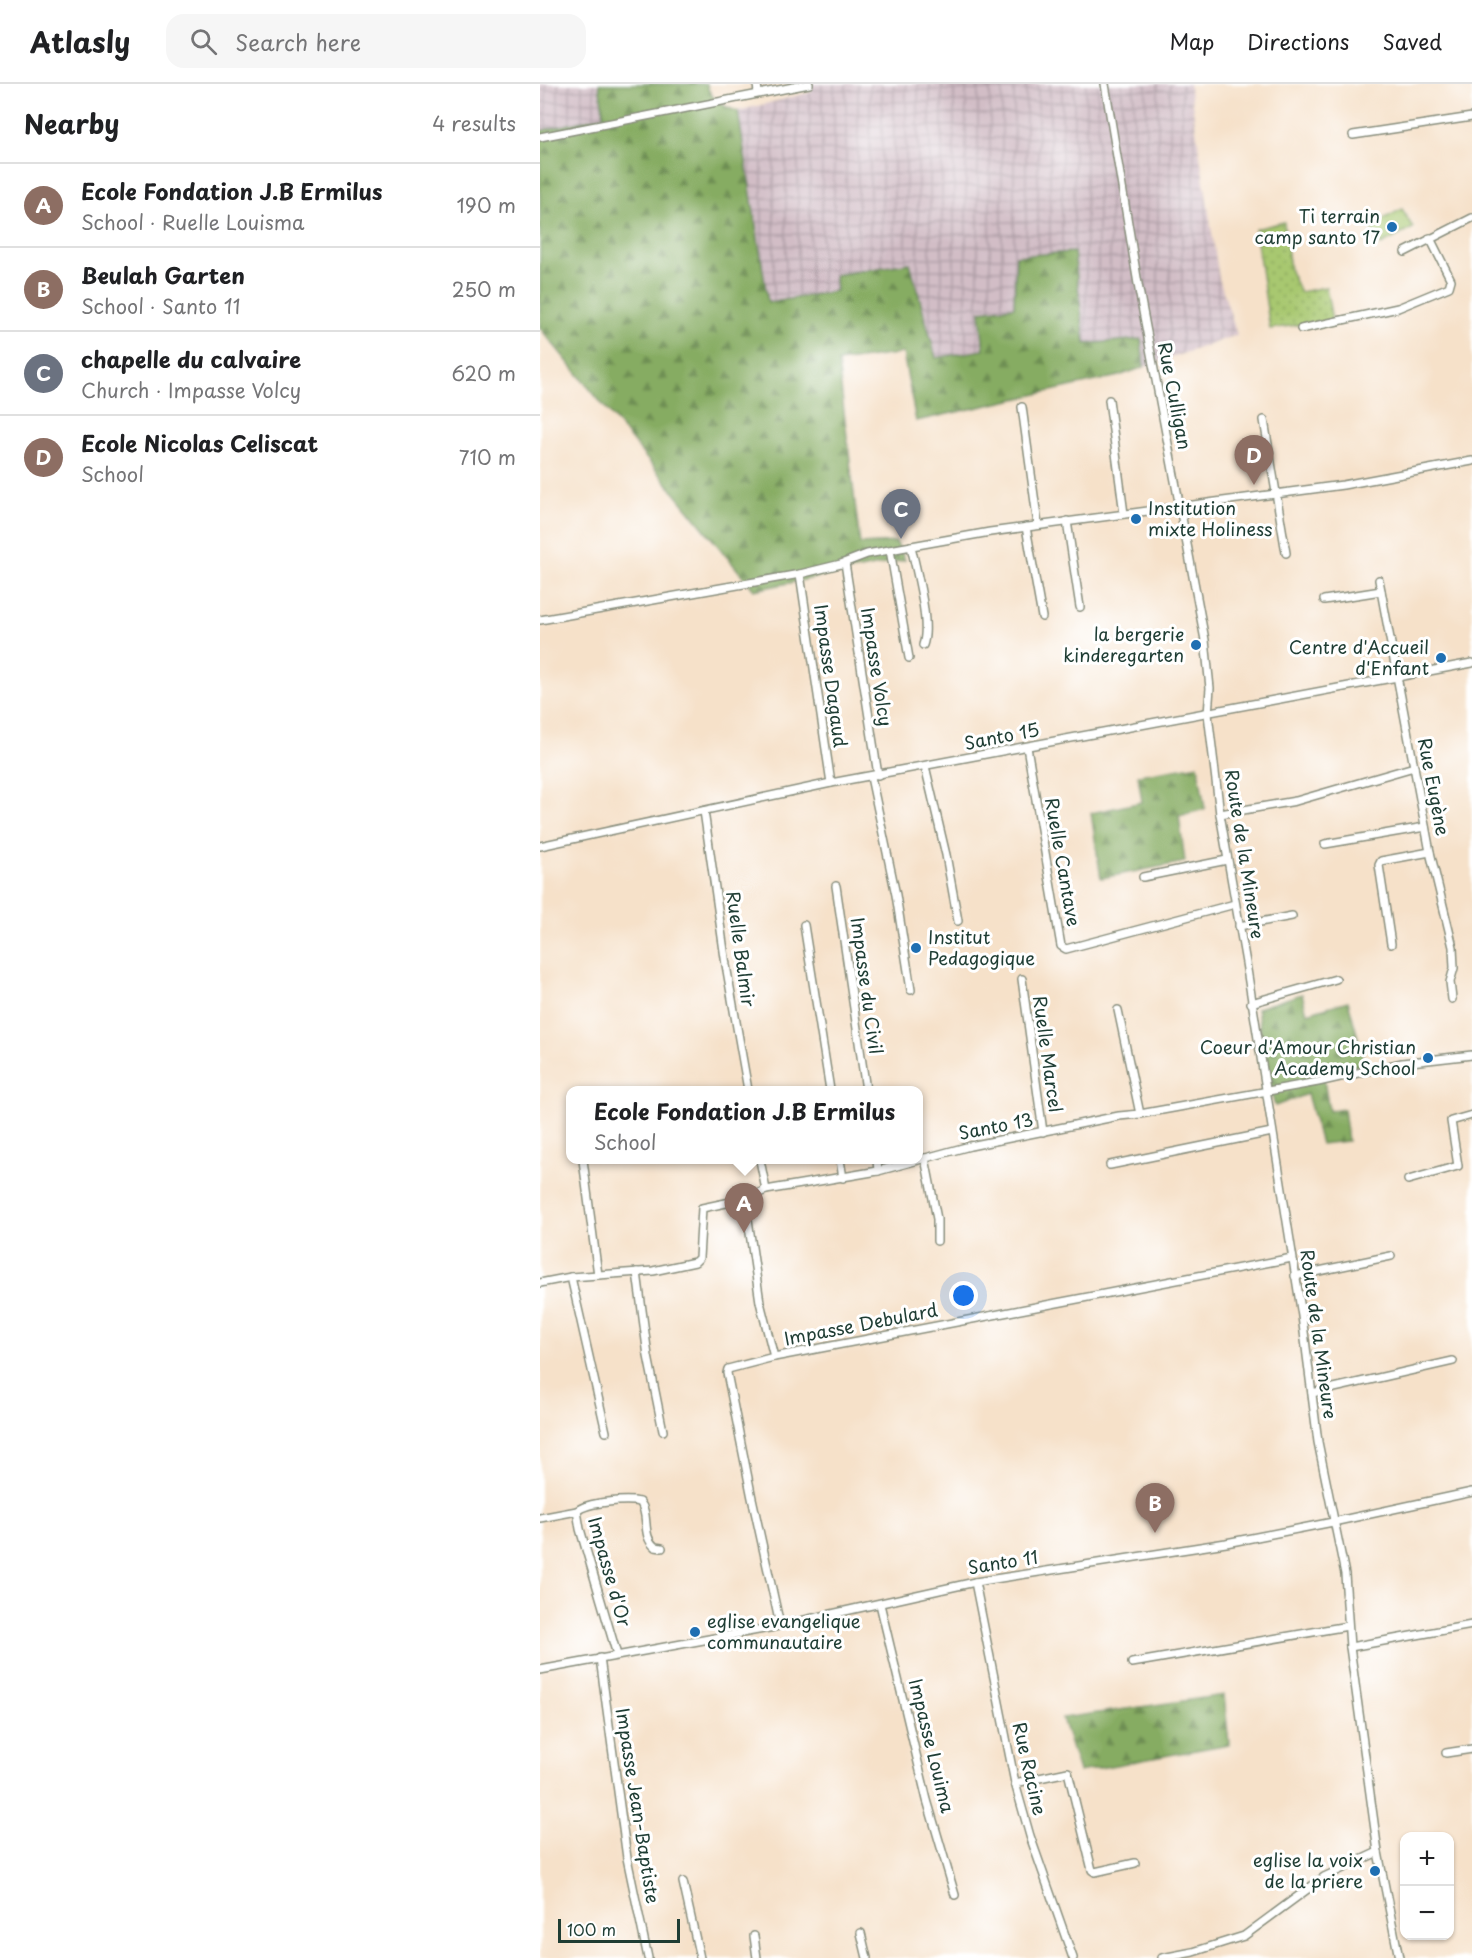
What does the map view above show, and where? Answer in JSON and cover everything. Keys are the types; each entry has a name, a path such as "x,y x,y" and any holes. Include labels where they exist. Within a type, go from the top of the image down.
{"street":[{"path":"757,84 758,93"},
{"path":"540,136 809,84"},
{"name":"Rue Culligan","path":"1105,84 1139,290 1205,640 1210,688 1208,714"},
{"path":"1353,135 1472,117"},
{"path":"1405,252 1472,218"},
{"path":"1301,329 1398,308 1449,287 1450,280 1430,238"},
{"path":"1109,400 1124,514"},
{"path":"1022,407 1038,525"},
{"path":"1264,420 1286,553"},
{"path":"540,620 800,574 845,563 867,554 911,546 1038,525 1343,485 1472,461"},
{"path":"1067,521 1080,607"},
{"path":"1026,527 1042,617"},
{"path":"911,546 924,613 925,640 923,645"},
{"path":"891,550 909,658"},
{"name":"Impasse Volcy","path":"845,563 874,776 911,990"},
{"name":"Impasse Dagaud","path":"800,574 831,783"},
{"name":"Rue Eugène","path":"1379,580 1430,852 1448,918 1453,947 1454,968 1450,982 1452,999"},
{"path":"1324,600 1381,591"},
{"name":"Santo 15","path":"540,846 831,783 1472,663"},
{"name":"Route de la Mineure","path":"1208,714 1220,814 1295,1276 1318,1442 1345,1574 1350,1647 1378,1852 1399,1958"},
{"name":"Ruelle Cantave","path":"1028,747 1061,946 1066,949 1234,904"},
{"path":"925,766 946,855 958,921"},
{"path":"1220,814 1307,798 1414,767"},
{"name":"Ruelle Balmir","path":"704,811 726,965 747,1086"},
{"path":"1325,844 1425,827"},
{"path":"1391,944 1379,865 1381,861 1430,852"},
{"path":"1143,877 1227,860"},
{"name":"Impasse du Civil","path":"836,885 865,1086"},
{"path":"1239,926 1292,916"},
{"path":"804,925 829,1086"},
{"name":"Ruelle Marcel","path":"1022,979 1042,1132"},
{"path":"1251,1003 1336,979"},
{"path":"1118,1010 1140,1114"},
{"name":"Santo 13","path":"925,1158 998,1140 1119,1116 1266,1092 1402,1063 1472,1055"},
{"path":"1408,1180 1458,1166 1451,1121 1472,1115"},
{"path":"1110,1165 1272,1132"},
{"path":"925,1158 937,1219 937,1241"},
{"path":"583,1164 598,1275"},
{"path":"761,1164 766,1191"},
{"path":"841,1164 843,1178"},
{"path":"877,1164 878,1171"},
{"name":"Santo 13","path":"540,1282 653,1271 698,1260 702,1208 745,1199 766,1191 843,1178 903,1164"},
{"path":"745,1199 760,1302 774,1357"},
{"path":"1295,1276 1391,1256"},
{"name":"Impasse Debulard","path":"780,1625 727,1373 732,1367 1292,1258"},
{"path":"637,1272 648,1356 663,1431"},
{"path":"571,1278 606,1432"},
{"path":"1312,1393 1453,1361"},
{"name":"Santo 11","path":"540,1670 689,1644 975,1582 1226,1543 1472,1492"},
{"name":"Impasse d'Or","path":"617,1655 580,1529 577,1511 584,1506 640,1502 644,1508 648,1538 655,1547 662,1548"},
{"path":"540,1518 577,1511"},
{"name":"Rue Racine","path":"975,1582 1015,1783 1030,1836 1073,1958"},
{"name":"Impasse Louima","path":"880,1604 927,1800 955,1895"},
{"path":"1350,1647 1472,1625"},
{"path":"1132,1663 1348,1626"},
{"name":"Impasse Jean-Baptiste","path":"600,1658 627,1858 648,1958"},
{"path":"1446,1753 1472,1749"},
{"path":"1015,1783 1068,1772 1092,1870 1095,1872 1135,1863"},
{"path":"1162,1958 1193,1952 1244,1936 1324,1877 1378,1852"},
{"path":"684,1882 700,1958"},
{"path":"861,1933 867,1958"},
{"path":"754,1936 757,1958"}],"shaded area":[{"path":"540,84 599,84 604,116 540,131"},
{"path":"809,84 1189,84 1219,278 1237,335 1144,367 1141,339 1085,344 1074,253 1014,307 980,311 984,350 935,358 910,263 835,275 836,291 768,303 738,111 811,92"}],"green space":[{"path":"599,84 707,84 711,94 718,102 738,111 768,303 836,291 835,275 910,263 936,358 984,350 980,311 1014,307 1016,256 1074,252 1085,344 1141,339 1144,367 1119,376 916,421 903,353 838,362 860,544 896,542 905,560 754,590 540,328 540,131 604,116"},
{"name":"Ti terrain camp santo 17","path":"1402,209 1413,228 1381,245 1370,226"},
{"path":"1284,222 1290,271 1300,292 1326,287 1332,320 1270,329 1255,229"},
{"path":"1198,765 1205,809 1179,816 1185,862 1101,878 1091,813 1142,802 1138,775"},
{"path":"1302,994 1307,1013 1348,1001 1365,1064 1323,1074 1329,1111 1344,1109 1348,1141 1321,1144 1307,1094 1275,1106 1269,1087 1257,1008"},
{"path":"1224,1695 1229,1744 1079,1772 1062,1718"}],"place":[{"name":"Ti terrain camp santo 17","path":"1392,227"},
{"name":"Ecole Nicolas Celiscat","path":"1254,485"},
{"name":"Institution mixte Holiness","path":"1136,519"},
{"name":"chapelle du calvaire","path":"901,539"},
{"name":"la bergerie kinderegarten","path":"1196,645"},
{"name":"Centre d'Accueil d'Enfant","path":"1441,658"},
{"name":"Institut Pedagogique","path":"916,948"},
{"name":"Coeur d'Amour Christian Academy School","path":"1428,1058"},
{"name":"Ecole Fondation J.B Ermilus","path":"744,1233"},
{"name":"Beulah Garten","path":"1155,1533"},
{"name":"eglise evangelique communautaire","path":"695,1632"},
{"name":"eglise la voix de la priere","path":"1375,1871"}]}
